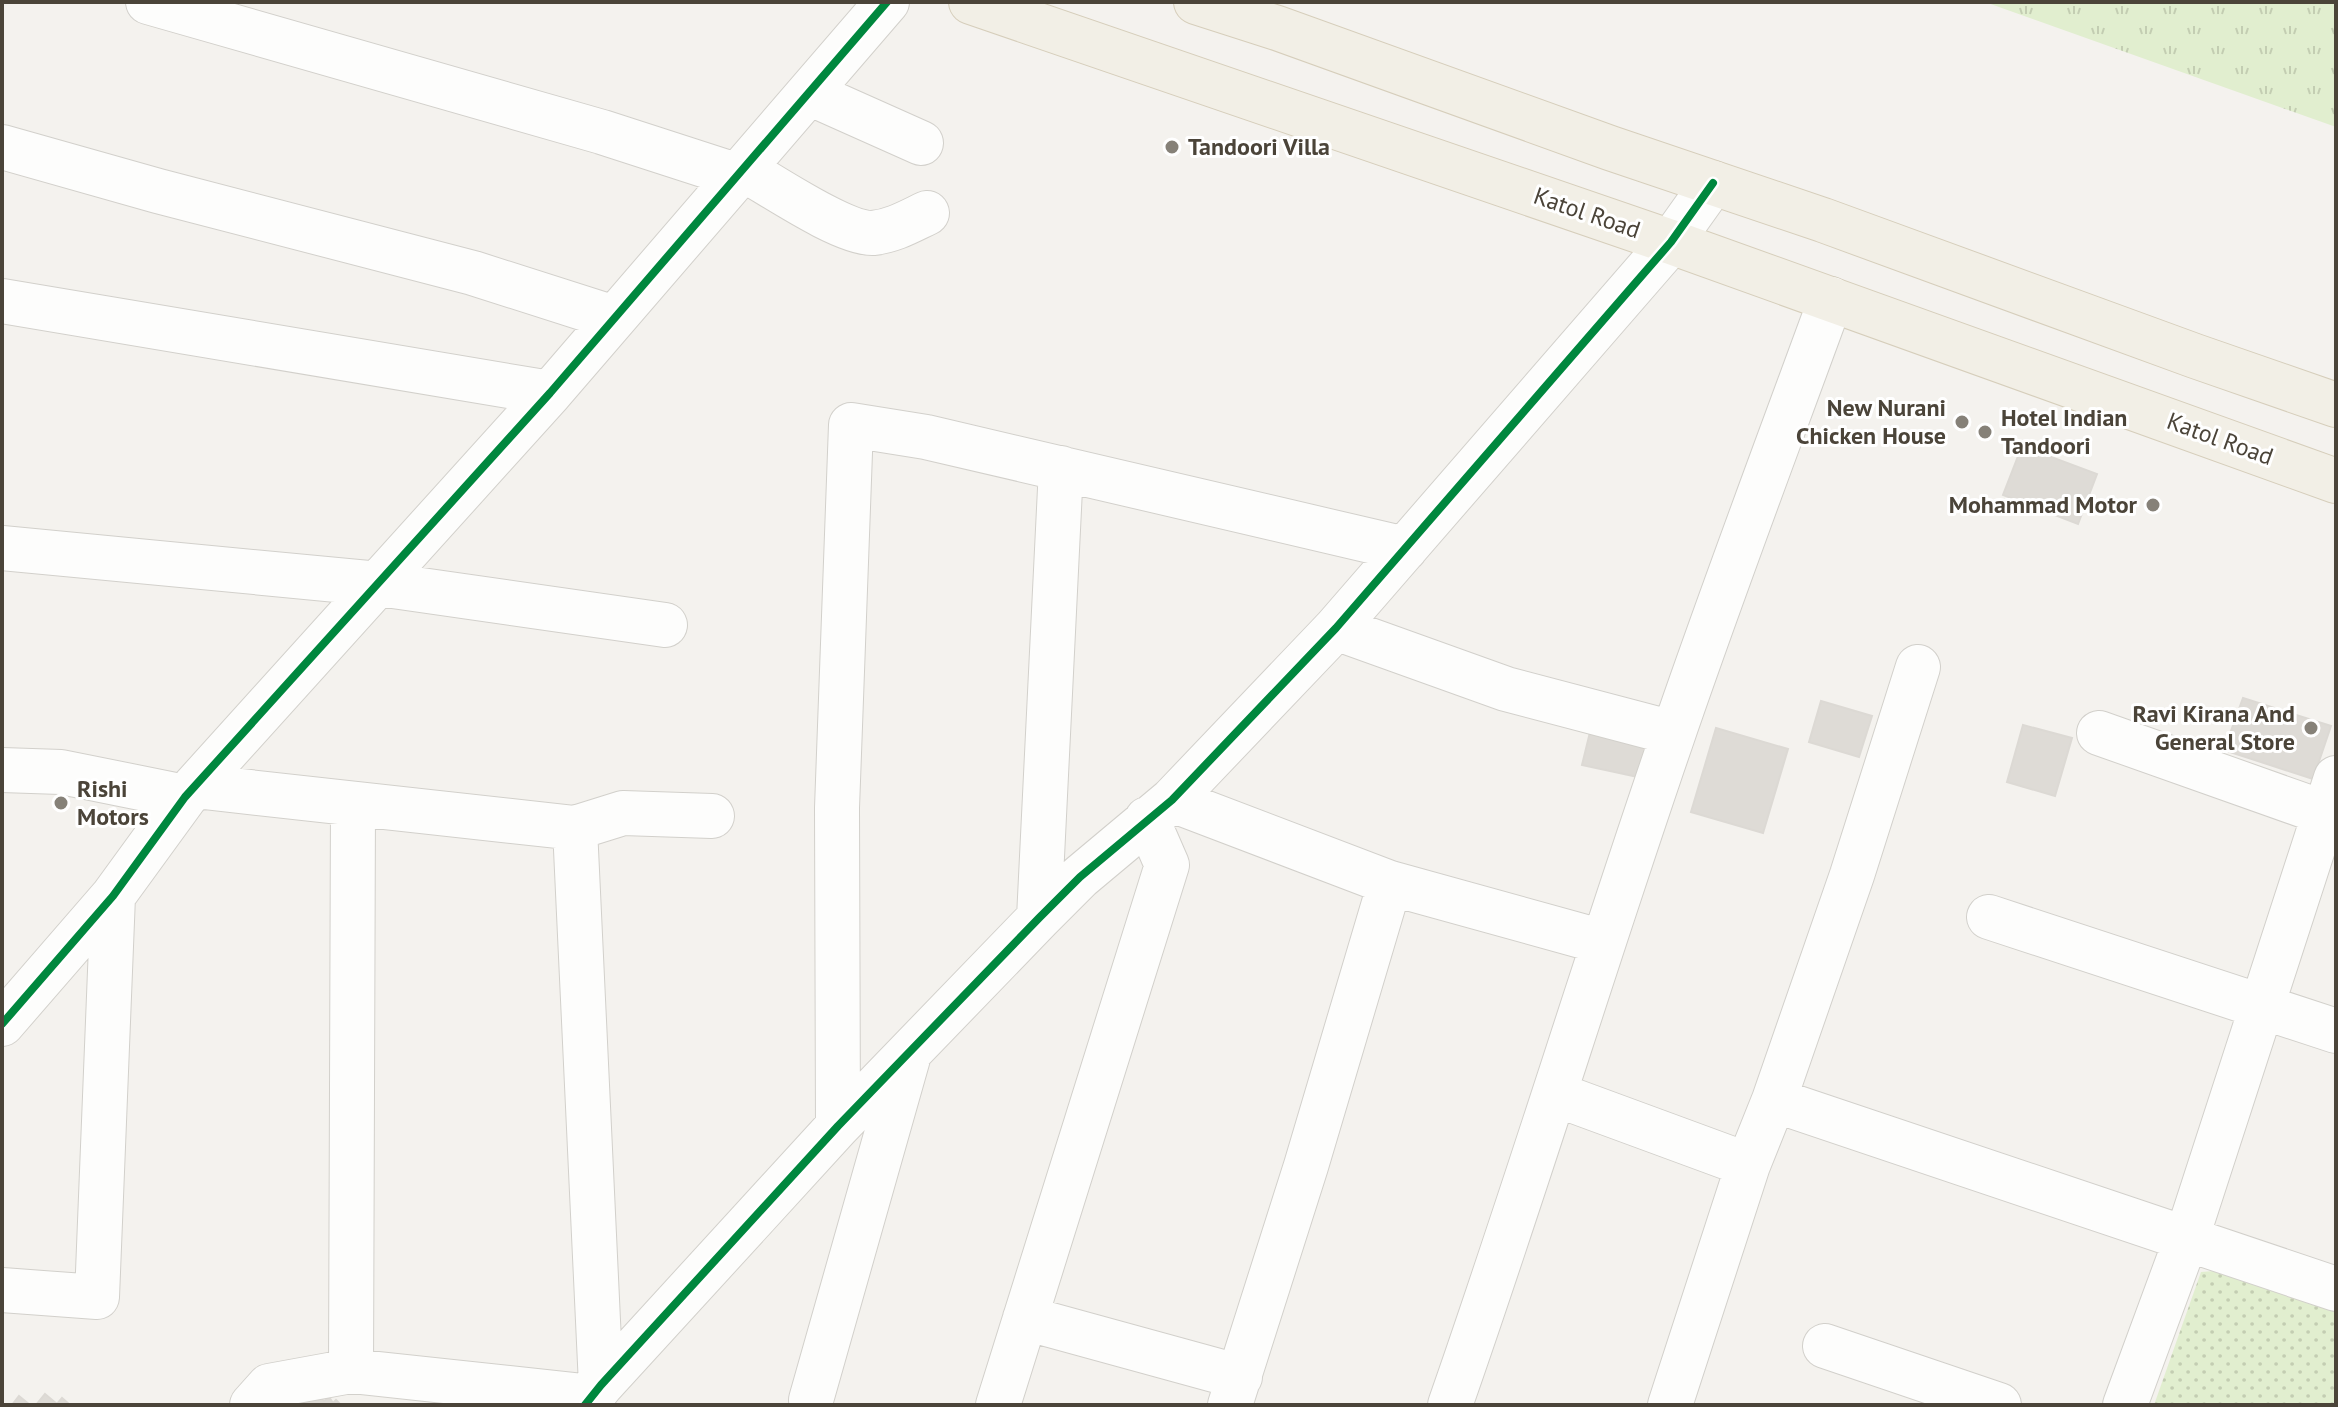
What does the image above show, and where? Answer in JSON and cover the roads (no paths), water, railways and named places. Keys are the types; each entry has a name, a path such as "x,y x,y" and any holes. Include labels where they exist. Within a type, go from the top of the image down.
{"main road":[{"name":"Katol Road","path":"971,2 1671,242 2336,481"},
{"path":"1196,2 1823,220 2336,405"}],"street":[{"path":"148,2 745,174 845,228 872,233 899,227 927,213"},
{"path":"2,1024 113,896 190,792 745,174 814,95 887,2"},
{"path":"814,95 921,143"},
{"path":"2,147 473,273 614,318"},
{"path":"593,1396 838,1126 1039,918 1080,877 1159,810 1336,628 1671,242 1713,183"},
{"path":"1450,1405 1501,1261 1673,733 1831,299"},
{"path":"2,301 550,393"},
{"path":"838,1126 837,808 851,425 926,437 1405,549"},
{"path":"1039,918 1061,468"},
{"path":"2,548 379,584 665,625"},
{"path":"1336,628 1506,689 1673,733"},
{"path":"1670,1405 1748,1165 1774,1100 1852,875 1918,667"},
{"path":"2099,733 2332,803 2187,1237 2125,1405"},
{"path":"2,770 61,772 190,792 575,828 623,813 712,816"},
{"path":"351,1371 353,805"},
{"path":"1159,810 1390,883 1603,942"},
{"path":"998,1405 1167,865 1159,810"},
{"path":"575,828 593,1396"},
{"path":"1025,1318 1235,1391 1390,883"},
{"path":"2,1290 97,1297 113,896"},
{"path":"1989,917 2336,1031"},
{"path":"811,1400 910,1052"},
{"path":"1555,1094 1748,1165"},
{"path":"1774,1100 2336,1289"},
{"path":"1825,1346 1999,1405"},
{"path":"252,1405 269,1386 351,1371 593,1396"}],"place":[{"name":"Tandoori Villa","path":"1172,147"},
{"name":"New Nurani Chicken House","path":"1962,422"},
{"name":"Hotel Indian Tandoori","path":"1985,432"},
{"name":"Mohammad Motor","path":"2153,505"},
{"name":"Ravi Kirana And General Store","path":"2311,728"},
{"name":"Rishi Motors","path":"61,803"}]}
